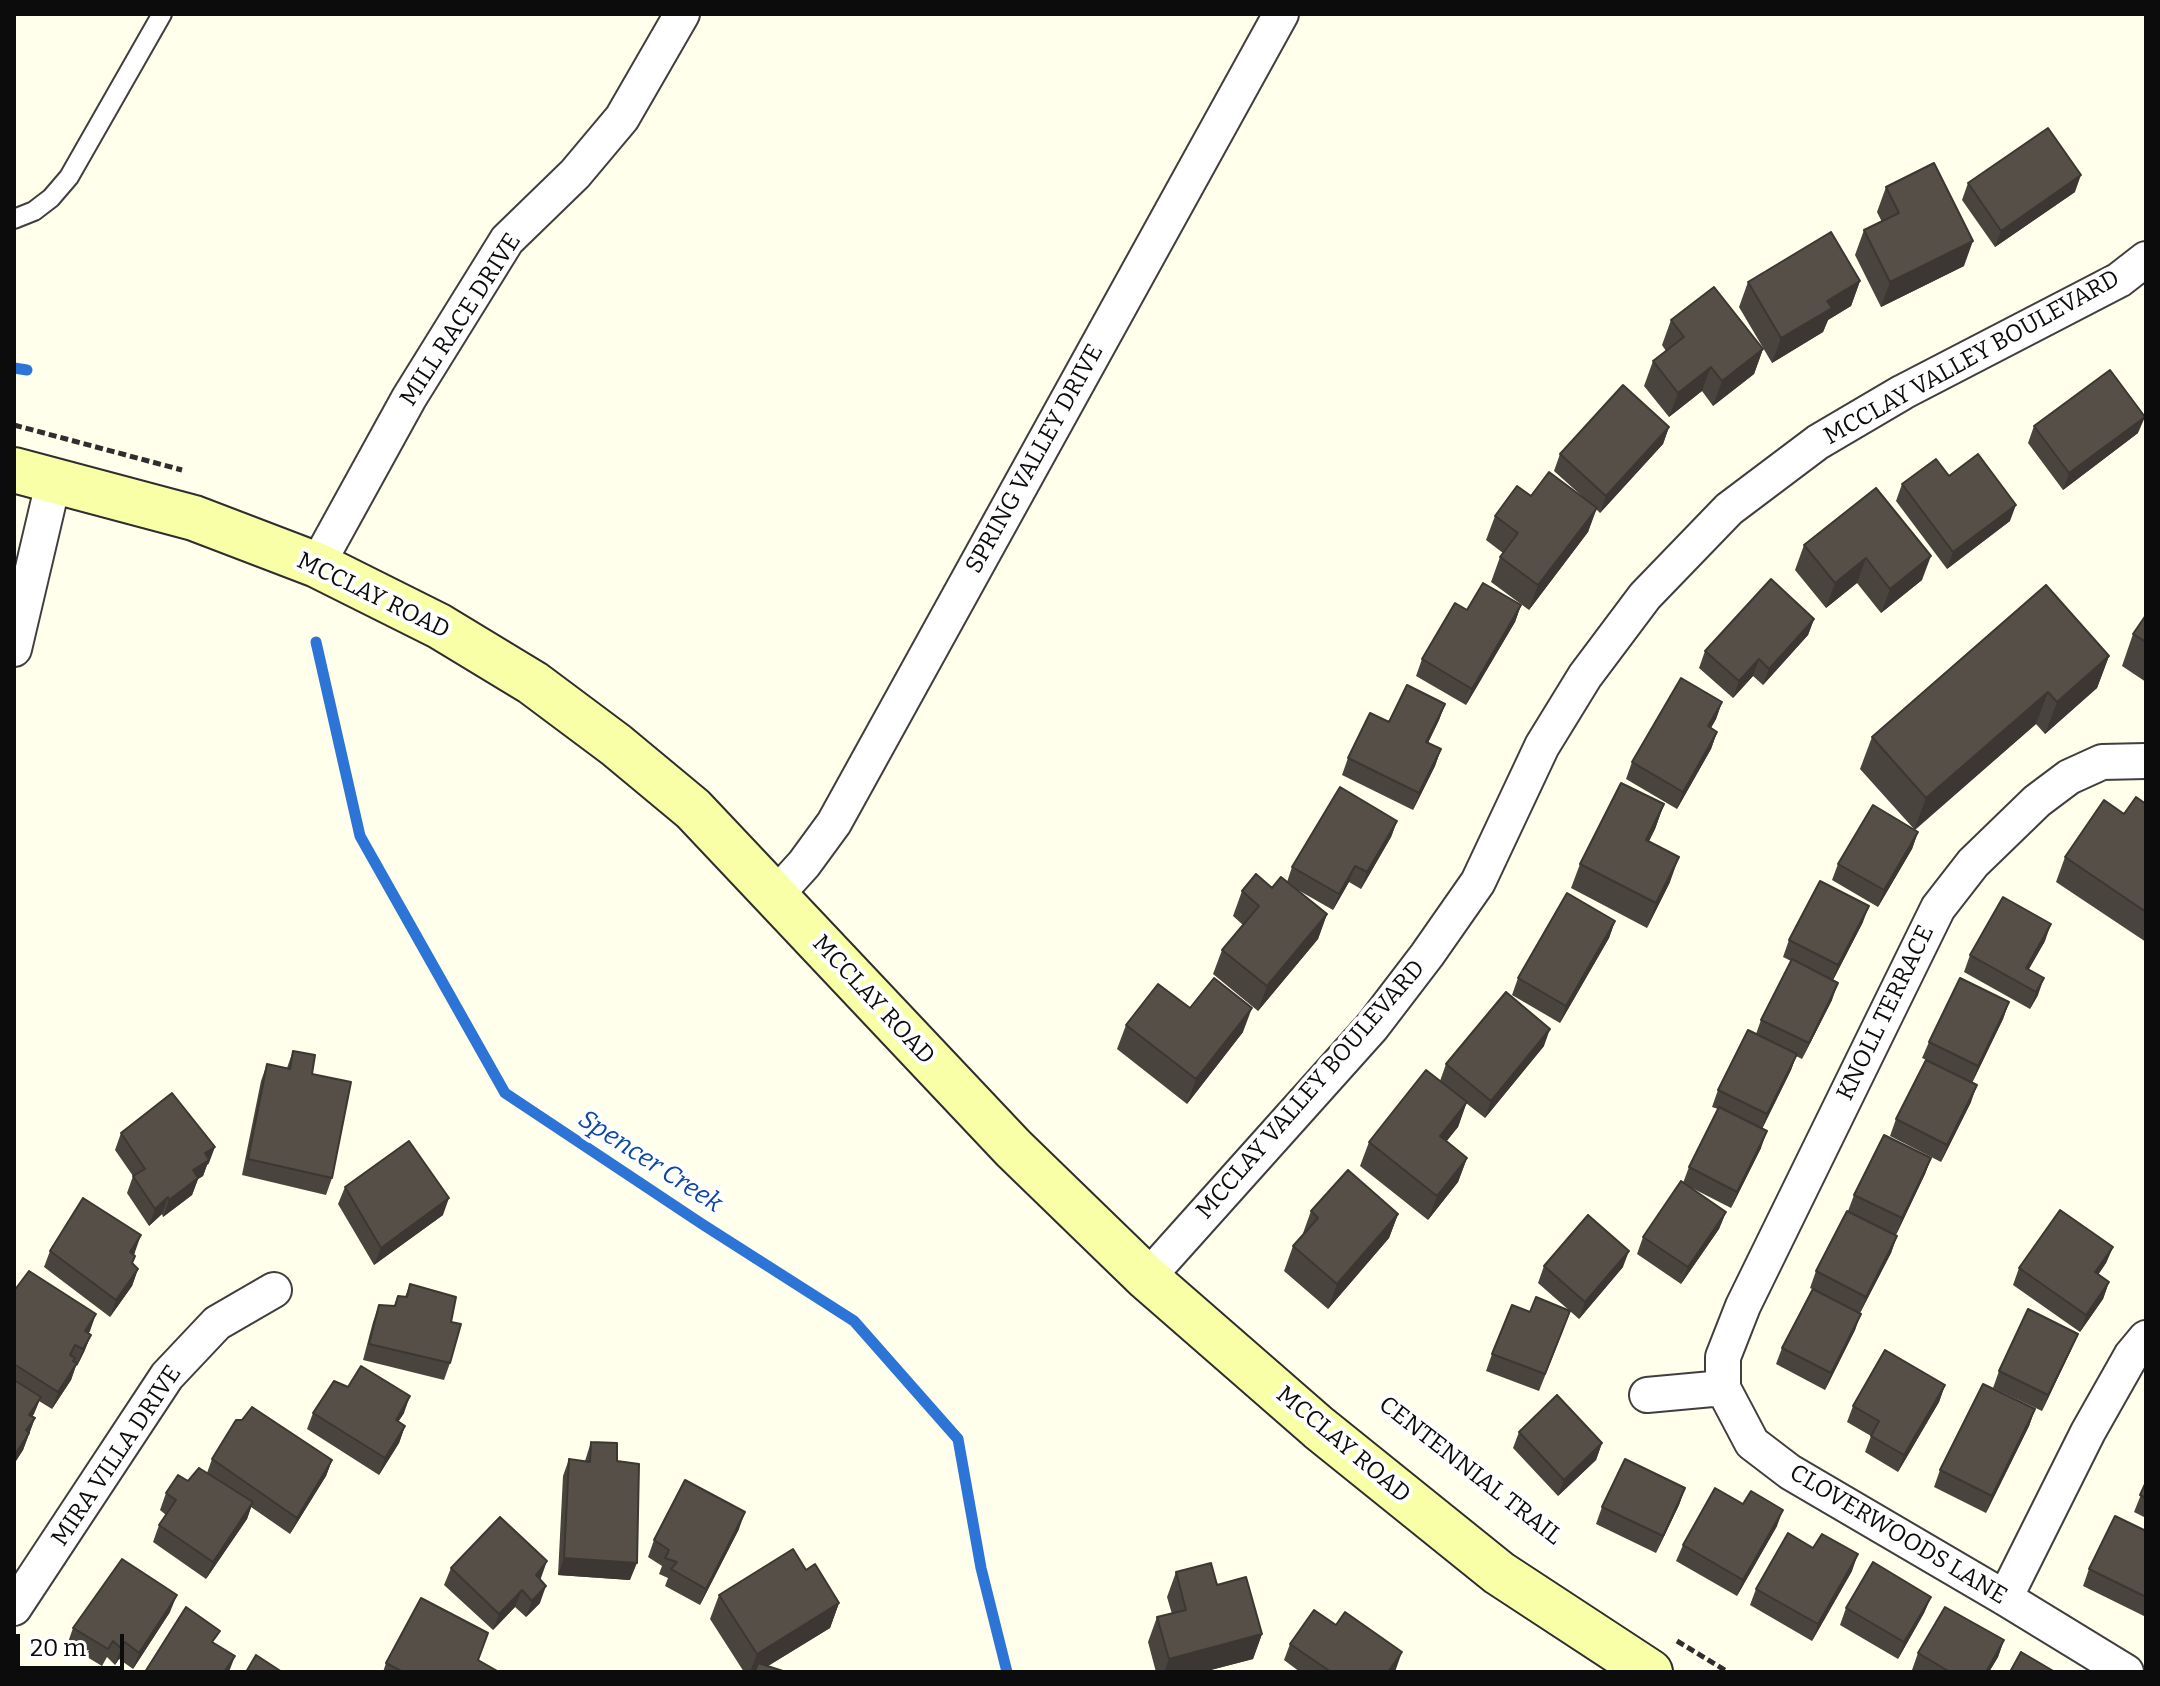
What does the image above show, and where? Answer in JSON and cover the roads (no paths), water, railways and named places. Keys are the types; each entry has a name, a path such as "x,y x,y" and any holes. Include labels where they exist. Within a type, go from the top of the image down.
{"main road":[{"name":"MCCLAY ROAD","path":"34,474 194,518 317,565 439,626 533,683 616,745 693,809 1013,1148 1147,1278 1319,1428 1499,1573 1659,1654"}],"street":[{"name":"MILL RACE DRIVE","path":"317,565 409,398 507,240 575,174 622,118 682,14"},
{"name":"SPRING VALLEY DRIVE","path":"775,896 804,864 834,823 1281,14"},
{"name":"MCCLAY VALLEY BOULEVARD","path":"1147,1278 1372,1027 1427,955 1478,882 1542,746 1585,676 1645,596 1729,509 1818,442 1903,392 2119,280 2146,259"},
{"path":"14,649 34,474"},
{"name":"KNOLL TERRACE","path":"1723,1372 1743,1306 1938,908 1973,863 2037,801 2069,777 2102,762 2144,760"},
{"name":"MIRA VILLA DRIVE","path":"14,1608 167,1376 217,1323 274,1290"},
{"path":"2005,1598 2088,1432 2131,1356 2146,1338"},
{"path":"1647,1395 1723,1372"},
{"name":"CLOVERWOODS LANE","path":"1723,1372 1752,1443 1790,1472 2126,1672"}],"lane":[{"path":"14,219 43,205 69,177 162,14"}],"waterway":[{"name":"Spencer Creek","path":"14,368 27,370"},
{"name":"Spencer Creek","path":"316,642 360,836 505,1093 854,1321 958,1439 981,1568 1007,1672"}]}
